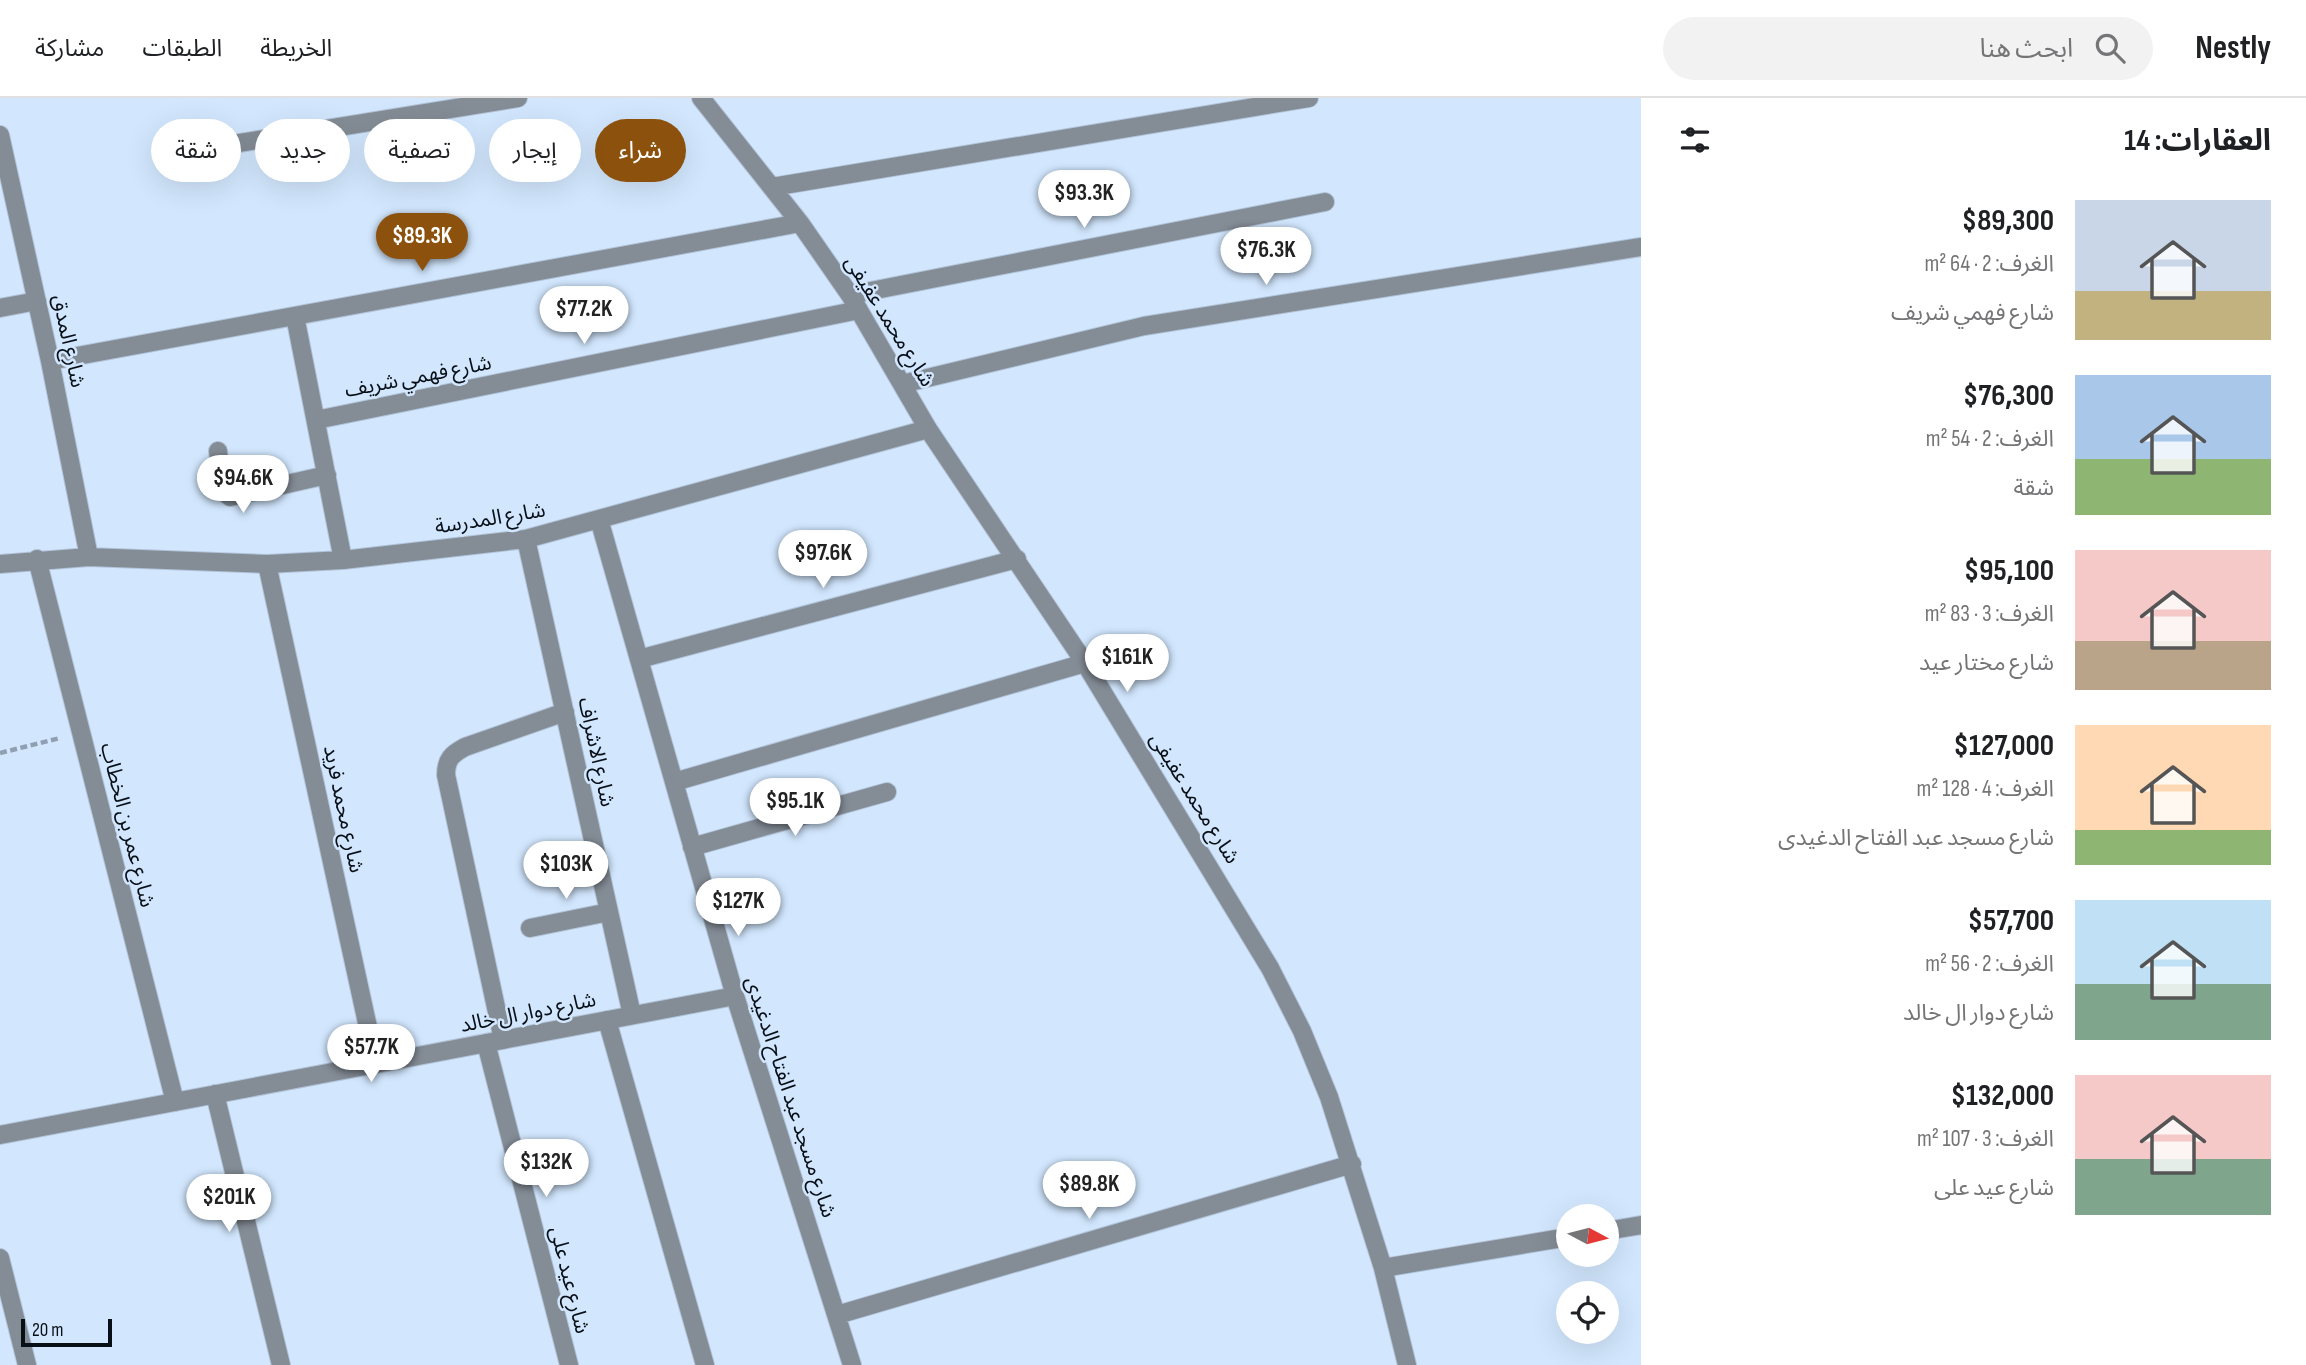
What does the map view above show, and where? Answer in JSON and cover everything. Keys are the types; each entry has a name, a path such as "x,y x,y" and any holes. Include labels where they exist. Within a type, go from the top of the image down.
{"street":[{"path":"241,143 518,98"},
{"path":"772,187 1308,98"},
{"name":"شارع محمد عفيفى","path":"707,99 800,223 854,303 928,429 1085,663 1270,968 1316,1064 1352,1164 1383,1268 1407,1365"},
{"name":"شارع المدق","path":"0,135 50,361 89,557"},
{"name":"شارع فهمي شريف","path":"316,420 1325,202"},
{"path":"50,361 800,223"},
{"path":"902,384 1144,326 1641,247"},
{"path":"0,308 37,301"},
{"path":"295,316 343,561"},
{"name":"شارع المدرسة","path":"0,564 89,557 267,564 343,561 526,539 928,429"},
{"path":"218,451 223,491 230,497 327,475"},
{"name":"شارع مسجد عبد الفتاح الدغيدى","path":"599,519 735,996 850,1364"},
{"name":"شارع الاشراف","path":"526,539 632,1015"},
{"name":"شارع عمر بن الخطاب","path":"37,559 175,1102"},
{"path":"639,659 1017,559"},
{"name":"شارع محمد فريد","path":"267,564 376,1064"},
{"path":"674,782 1085,663"},
{"name":"شارع عيد على","path":"565,712 465,747 453,754 446,763 446,775 495,1041 569,1365"},
{"path":"692,847 887,792"},
{"path":"530,928 609,912"},
{"name":"شارع دوار ال خالد","path":"0,1135 735,996"},
{"path":"607,1020 705,1365"},
{"path":"215,1094 281,1365"},
{"path":"836,1315 1352,1164"},
{"path":"1619,1229 1641,1225"},
{"path":"1383,1268 1556,1239"},
{"path":"0,1258 27,1365"}],"path":[{"path":"0,753 81,733"}]}
